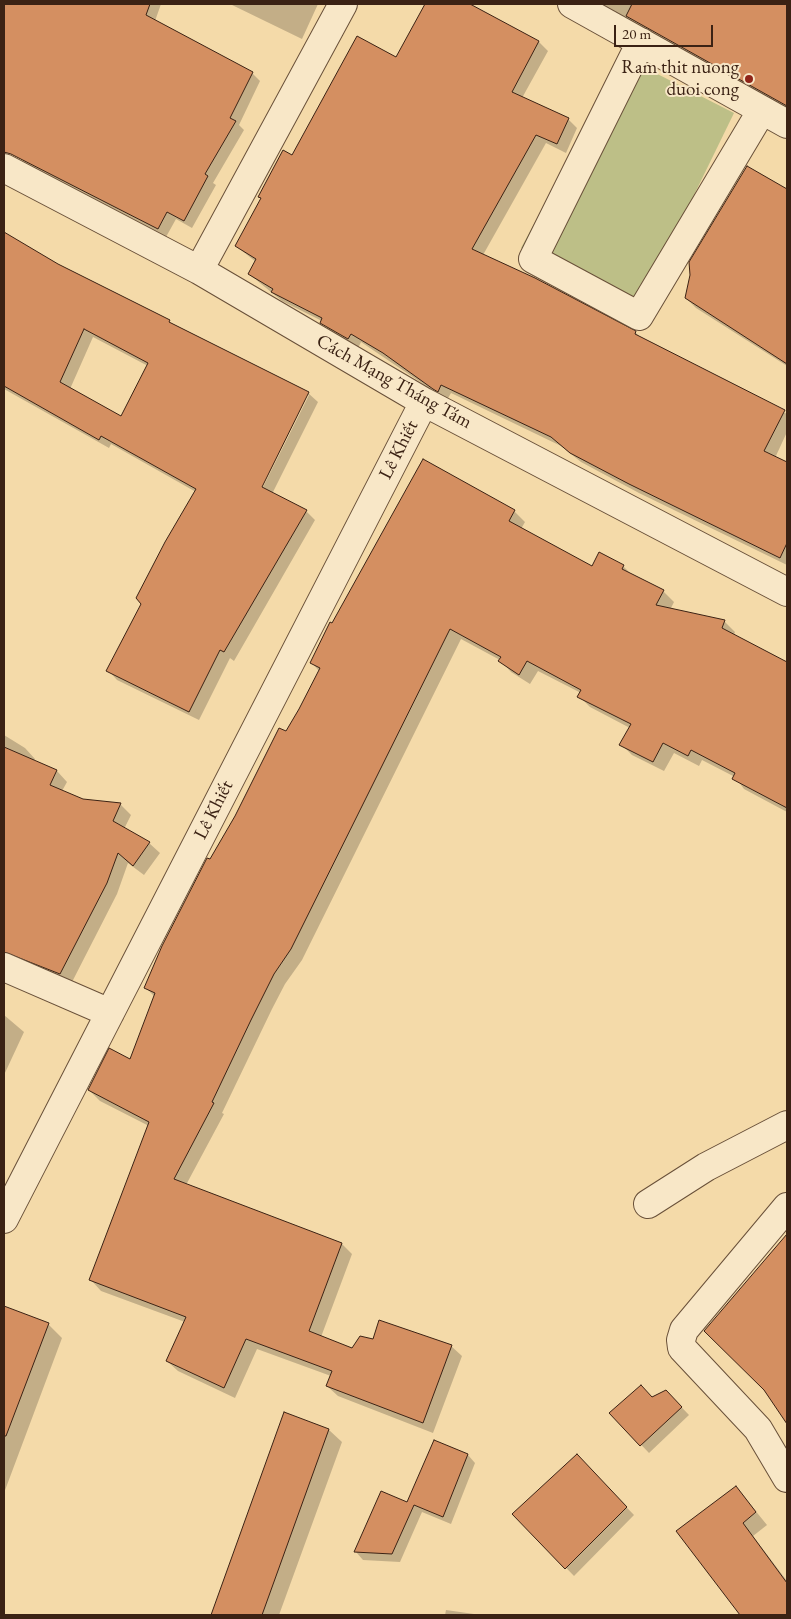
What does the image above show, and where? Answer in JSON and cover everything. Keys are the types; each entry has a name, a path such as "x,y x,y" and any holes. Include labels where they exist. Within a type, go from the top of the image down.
{"street":[{"path":"199,270 342,4"},
{"path":"572,4 787,124"},
{"path":"641,42 533,259 639,316 762,110"},
{"name":"Cách Mạng Tháng Tám","path":"4,168 199,270 424,402 787,592"},
{"name":"Lê Khiết","path":"4,1219 424,402"},
{"path":"4,967 110,1012"},
{"path":"648,1204 706,1168 787,1125"},
{"path":"787,1207 684,1330 681,1340 682,1348 758,1429 787,1478"}],"green space":[{"path":"624,57 734,113 637,312 521,248"}],"building":[{"path":"4,4 150,4 146,15 253,72 230,118 236,121 205,174 208,176 184,221 167,212 158,229 4,152"},
{"path":"425,4 470,4 539,41 512,92 569,118 557,144 536,135 472,249 535,278 636,331 635,334 785,410 764,451 787,462 787,543 780,558 570,453 551,437 441,385 438,392 383,353 351,334 348,339 320,323 322,318 271,292 273,289 248,274 256,259 235,246 261,198 258,197 283,150 292,155 357,36 396,57"},
{"path":"632,4 787,4 787,106 626,16"},
{"path":"747,166 787,189 787,364 685,298 690,275 689,262"},
{"path":"4,232 58,264 309,392 262,487 307,510 224,652 220,650 189,712 106,671 141,604 136,598 165,542 196,489 101,436 99,440 4,386","holes":["84,329 148,363 121,416 60,382"]},
{"path":"423,459 515,510 509,521 592,566 599,552 624,565 622,569 664,590 656,605 725,620 722,628 787,662 787,808 732,779 735,773 691,750 688,756 663,743 653,762 619,745 631,724 577,697 581,690 527,661 519,675 498,661 501,657 450,629 291,949 274,974 212,1102 214,1103 174,1179 342,1243 309,1331 352,1348 360,1336 373,1339 379,1320 452,1345 423,1423 326,1386 332,1371 246,1339 224,1388 166,1361 186,1317 89,1280 149,1122 88,1090 109,1048 130,1059 155,993 144,988 162,946 207,858 210,859 235,816 279,728 286,731 299,709 320,668 310,663 330,622 332,623"},
{"path":"4,747 57,770 50,785 83,799 121,803 113,821 150,842 133,866 118,853 107,883 60,974 4,952"},
{"path":"787,1234 787,1424 764,1390 704,1331"},
{"path":"4,1306 49,1323 6,1436 4,1436"},
{"path":"641,1385 652,1397 666,1390 682,1407 640,1446 609,1413"},
{"path":"284,1412 329,1429 262,1615 211,1615"},
{"path":"434,1440 468,1454 443,1517 414,1505 392,1554 354,1552 381,1491 407,1502"},
{"path":"577,1454 627,1507 565,1569 512,1514"},
{"path":"736,1486 756,1512 743,1523 787,1583 787,1615 740,1615 676,1531"}],"place":[{"name":"Ram thit nuong duoi cong","path":"749,79"}]}
